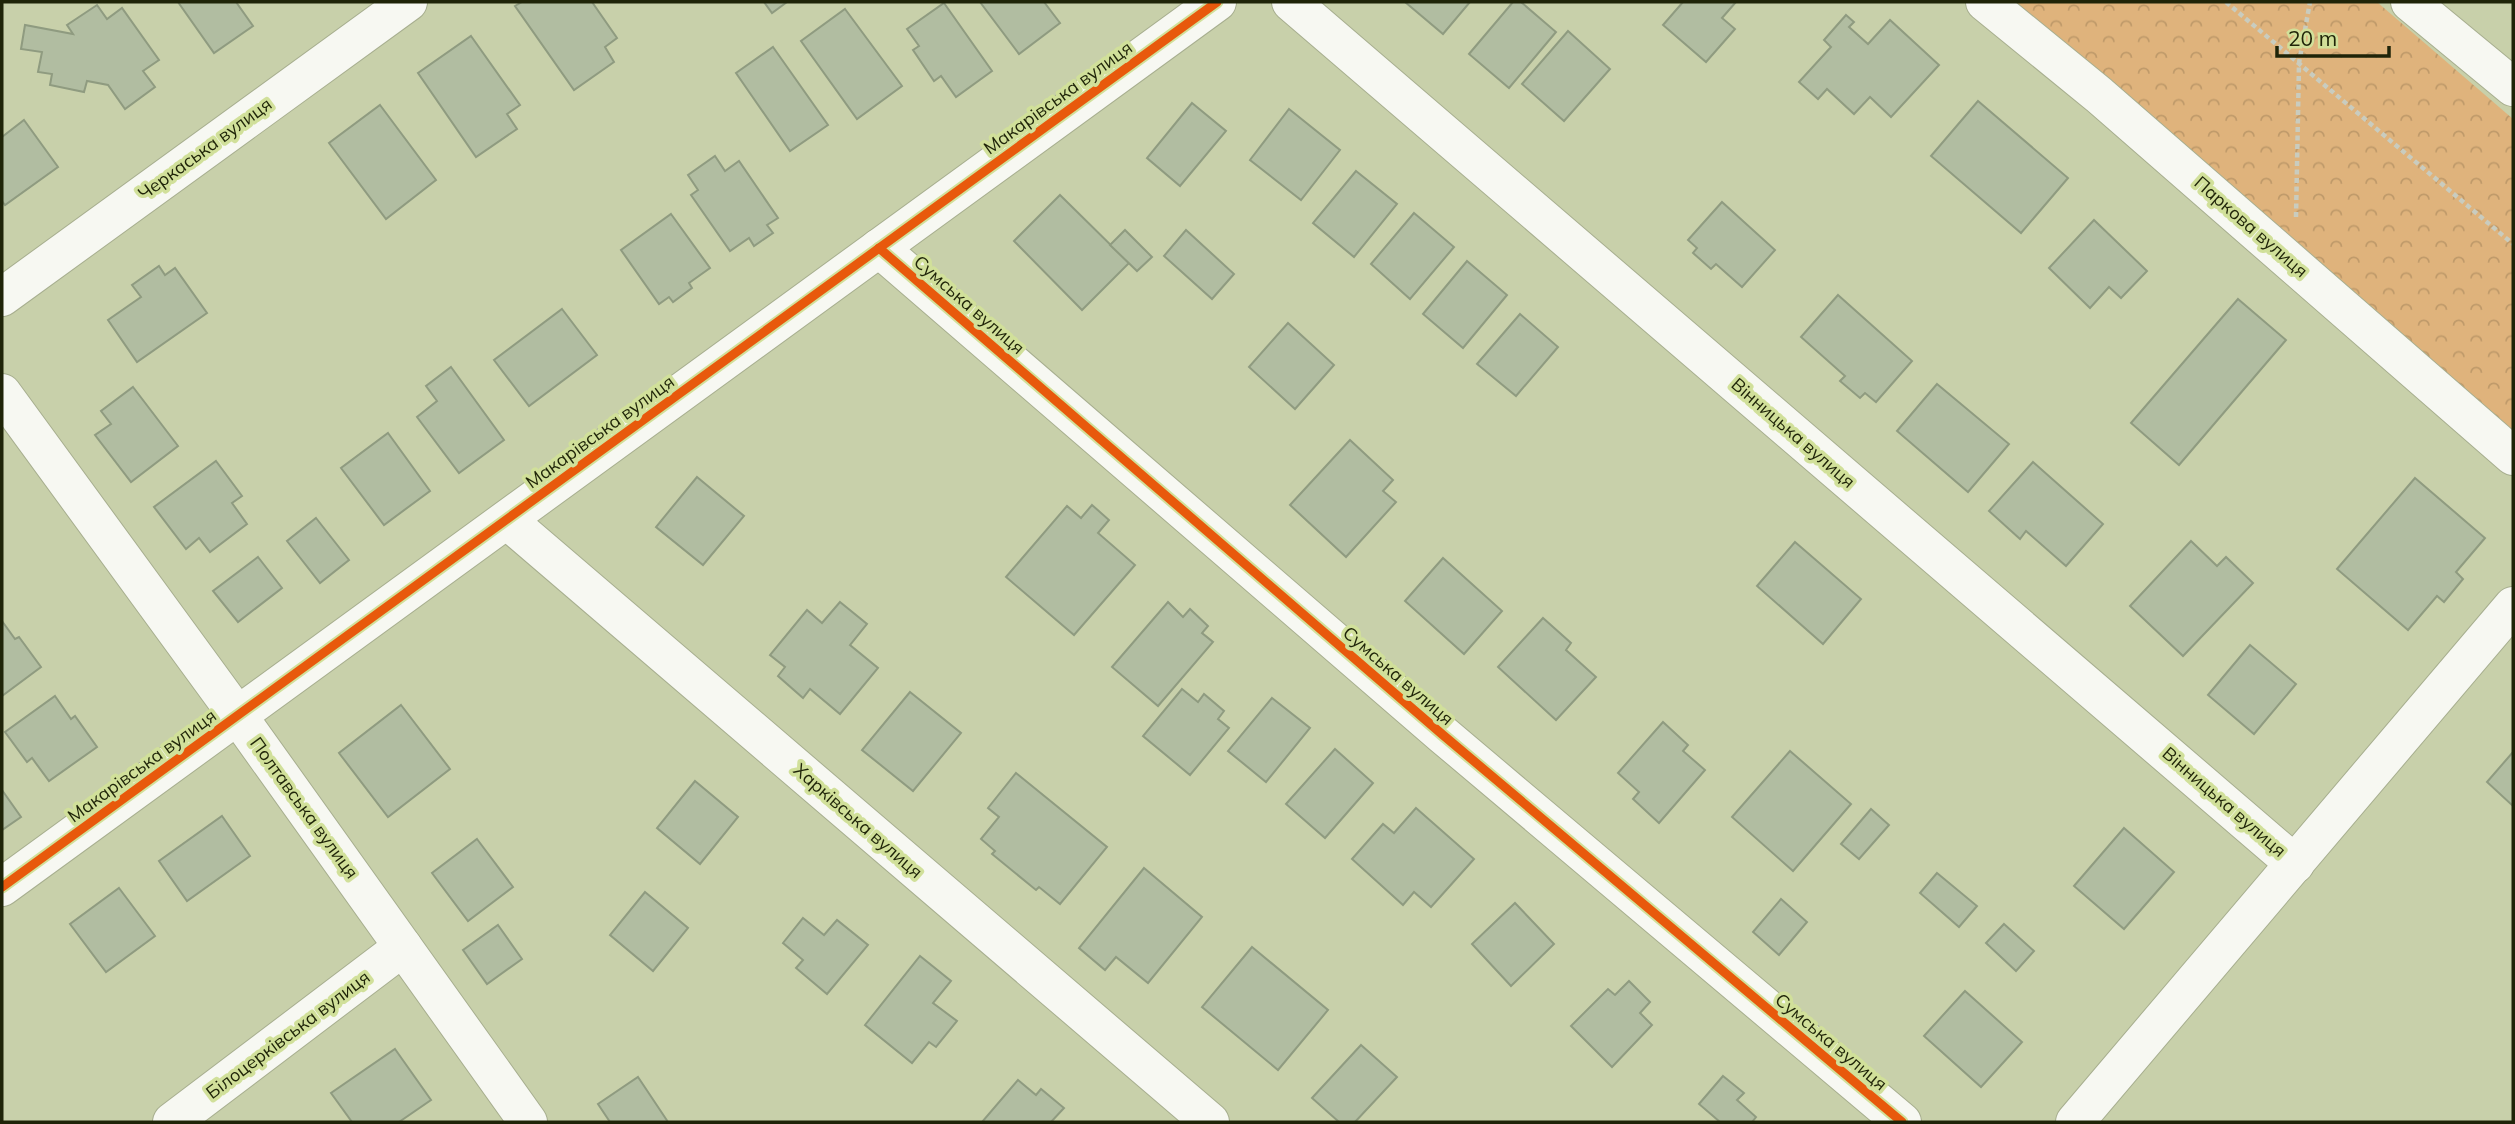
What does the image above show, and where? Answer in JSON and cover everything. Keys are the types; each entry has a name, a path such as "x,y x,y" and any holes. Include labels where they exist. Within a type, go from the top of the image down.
{"street":[{"name":"Черкаська вулиця","path":"2,297 408,2"},
{"name":"Макарівська вулиця","path":"2,887 1217,2"},
{"name":"Вінницька вулиця","path":"1291,2 2295,864"},
{"name":"Паркова вулиця","path":"1985,2 2099,95 2513,456"},
{"path":"2410,2 2513,87"},
{"name":"Сумська вулиця","path":"879,248 1443,735 1902,1122"},
{"name":"Полтавська вулиця","path":"2,393 238,716 528,1122"},
{"name":"Харківська вулиця","path":"507,520 1210,1122"},
{"path":"2075,1122 2513,606"},
{"name":"Білоцерківська вулиця","path":"172,1122 403,947"}],"path":[{"path":"2225,2 2513,244"},
{"path":"2295,266 2298,63 2310,2"}],"green space":[{"path":"2004,2 2377,2 2513,119 2513,432"}],"building":[{"path":"178,2 236,2 253,26 214,53"},
{"path":"522,2 592,2 617,38 605,47 614,62 574,90 515,6"},
{"path":"764,2 787,2 772,13"},
{"path":"980,2 1044,2 1060,23 1019,54"},
{"path":"1405,2 1470,2 1443,34"},
{"path":"1513,2 1521,2 1556,32 1509,88 1469,54"},
{"path":"1683,2 1736,2 1722,18 1735,29 1706,62 1663,25"},
{"path":"944,3 992,71 956,97 941,76 934,81 913,50 919,46 907,29"},
{"path":"97,5 107,19 122,8 159,60 143,71 155,87 125,109 108,85 87,81 84,92 50,85 52,74 38,72 42,52 21,49 25,25 73,34 67,25"},
{"path":"845,9 902,86 857,119 801,41"},
{"path":"1846,15 1854,22 1849,27 1868,44 1890,20 1939,65 1891,117 1870,97 1854,114 1827,89 1818,99 1799,82 1831,47 1824,40"},
{"path":"1568,31 1610,69 1564,121 1522,84"},
{"path":"471,36 520,105 507,114 517,129 476,157 418,73"},
{"path":"773,47 828,125 790,151 736,73"},
{"path":"1978,101 2068,178 2021,233 1931,156"},
{"path":"1192,103 1226,131 1180,186 1147,158"},
{"path":"380,105 436,180 386,219 329,143"},
{"path":"1289,109 1340,150 1301,200 1250,160"},
{"path":"24,120 58,167 5,205 2,201 2,137"},
{"path":"715,156 725,171 739,161 778,218 767,225 773,233 754,246 749,238 730,251 691,195 698,190 688,175"},
{"path":"1356,171 1397,204 1354,257 1313,223"},
{"path":"1060,195 1129,263 1082,310 1014,241"},
{"path":"1722,202 1775,250 1742,287 1716,264 1711,269 1693,253 1697,248 1688,240"},
{"path":"1414,213 1454,247 1410,299 1371,264"},
{"path":"671,214 710,268 689,283 692,288 673,302 669,297 659,304 621,250"},
{"path":"2094,220 2147,271 2121,298 2109,287 2090,308 2049,268"},
{"path":"1125,230 1152,257 1137,271 1110,245"},
{"path":"1186,230 1234,274 1212,299 1164,256"},
{"path":"1467,261 1507,295 1463,348 1423,314"},
{"path":"159,266 165,275 175,268 207,313 137,362 108,320 141,297 132,285"},
{"path":"1838,295 1912,361 1876,402 1865,393 1860,398 1840,381 1845,376 1801,337"},
{"path":"2238,299 2286,340 2179,465 2131,423"},
{"path":"562,309 597,355 529,406 494,360"},
{"path":"1520,314 1558,347 1516,396 1477,364"},
{"path":"1288,323 1334,365 1295,409 1249,367"},
{"path":"451,367 504,440 459,473 417,417 437,401 426,386"},
{"path":"1937,384 2009,444 1968,492 1897,431"},
{"path":"133,387 178,446 131,482 95,435 111,424 101,411"},
{"path":"388,433 430,491 384,525 341,468"},
{"path":"1350,440 1393,480 1383,491 1396,502 1346,557 1290,505"},
{"path":"216,461 242,496 232,503 247,524 210,552 199,538 186,549 154,507"},
{"path":"2033,462 2103,524 2066,566 2026,531 2020,539 1989,511"},
{"path":"697,477 744,516 703,565 656,527"},
{"path":"2415,478 2485,538 2456,572 2463,579 2444,602 2437,596 2408,630 2337,569"},
{"path":"1092,505 1109,520 1098,533 1135,565 1074,635 1006,577 1067,506 1081,518"},
{"path":"316,518 349,560 320,583 287,541"},
{"path":"2191,541 2217,566 2226,557 2253,583 2183,656 2130,606"},
{"path":"1795,542 1861,599 1823,644 1757,586"},
{"path":"258,557 282,588 238,622 213,591"},
{"path":"1443,558 1502,611 1464,654 1405,601"},
{"path":"840,602 867,624 850,645 878,668 840,714 810,689 803,698 778,676 785,667 770,655 807,610 822,623"},
{"path":"1168,602 1183,617 1190,609 1208,626 1202,633 1213,642 1158,706 1112,667"},
{"path":"1543,618 1571,643 1566,650 1596,677 1556,720 1498,667"},
{"path":"2,621 15,639 19,637 41,667 2,696"},
{"path":"2250,645 2296,684 2254,734 2208,695"},
{"path":"1182,689 1198,702 1204,694 1224,711 1218,719 1229,728 1190,775 1143,736"},
{"path":"910,692 961,733 913,791 862,750"},
{"path":"55,696 71,719 75,716 97,747 49,781 32,758 27,762 5,732"},
{"path":"1272,698 1310,728 1266,782 1228,751"},
{"path":"401,705 450,769 388,817 339,753"},
{"path":"1663,722 1688,745 1683,751 1705,770 1659,823 1633,799 1639,792 1618,773"},
{"path":"1335,749 1373,783 1325,838 1286,804"},
{"path":"1790,751 1851,804 1793,871 1732,817"},
{"path":"2513,752 2513,806 2487,782"},
{"path":"1016,773 1107,847 1060,904 1039,887 1036,890 992,854 995,851 981,839 999,817 988,808"},
{"path":"695,781 738,817 700,864 657,828"},
{"path":"2,790 21,817 2,830"},
{"path":"1416,808 1474,859 1431,907 1414,892 1403,905 1352,859 1383,824 1394,833"},
{"path":"1871,809 1889,825 1859,859 1841,844"},
{"path":"222,816 250,856 187,901 159,861"},
{"path":"2124,828 2174,872 2124,929 2074,886"},
{"path":"477,839 513,887 468,921 432,873"},
{"path":"1144,868 1202,917 1148,983 1116,957 1105,970 1079,948"},
{"path":"1937,873 1977,906 1959,927 1920,893"},
{"path":"119,888 155,936 106,972 70,924"},
{"path":"645,892 688,928 653,971 610,935"},
{"path":"1781,899 1807,922 1779,955 1753,932"},
{"path":"1515,903 1554,944 1511,986 1472,944"},
{"path":"803,918 824,935 837,920 868,945 827,994 796,968 803,960 783,943"},
{"path":"2004,924 2034,951 2016,971 1986,943"},
{"path":"498,925 522,959 487,984 463,950"},
{"path":"1252,947 1328,1010 1278,1070 1202,1007"},
{"path":"920,956 951,981 933,1003 957,1021 936,1047 929,1042 912,1063 865,1025"},
{"path":"1629,981 1650,1002 1640,1013 1652,1025 1612,1067 1571,1026 1608,989 1615,995"},
{"path":"1965,991 2022,1042 1981,1087 1924,1036"},
{"path":"1361,1045 1397,1077 1355,1122 1339,1122 1312,1098"},
{"path":"395,1049 431,1100 399,1122 352,1122 331,1093"},
{"path":"1723,1076 1744,1093 1737,1100 1756,1117 1752,1122 1720,1122 1699,1104"},
{"path":"638,1077 668,1122 610,1122 598,1104"},
{"path":"1018,1080 1036,1095 1041,1089 1064,1108 1051,1122 982,1122"}],"cycle path":[{"path":"2,887 1217,2"},
{"path":"879,248 1443,735 1902,1122"}]}
